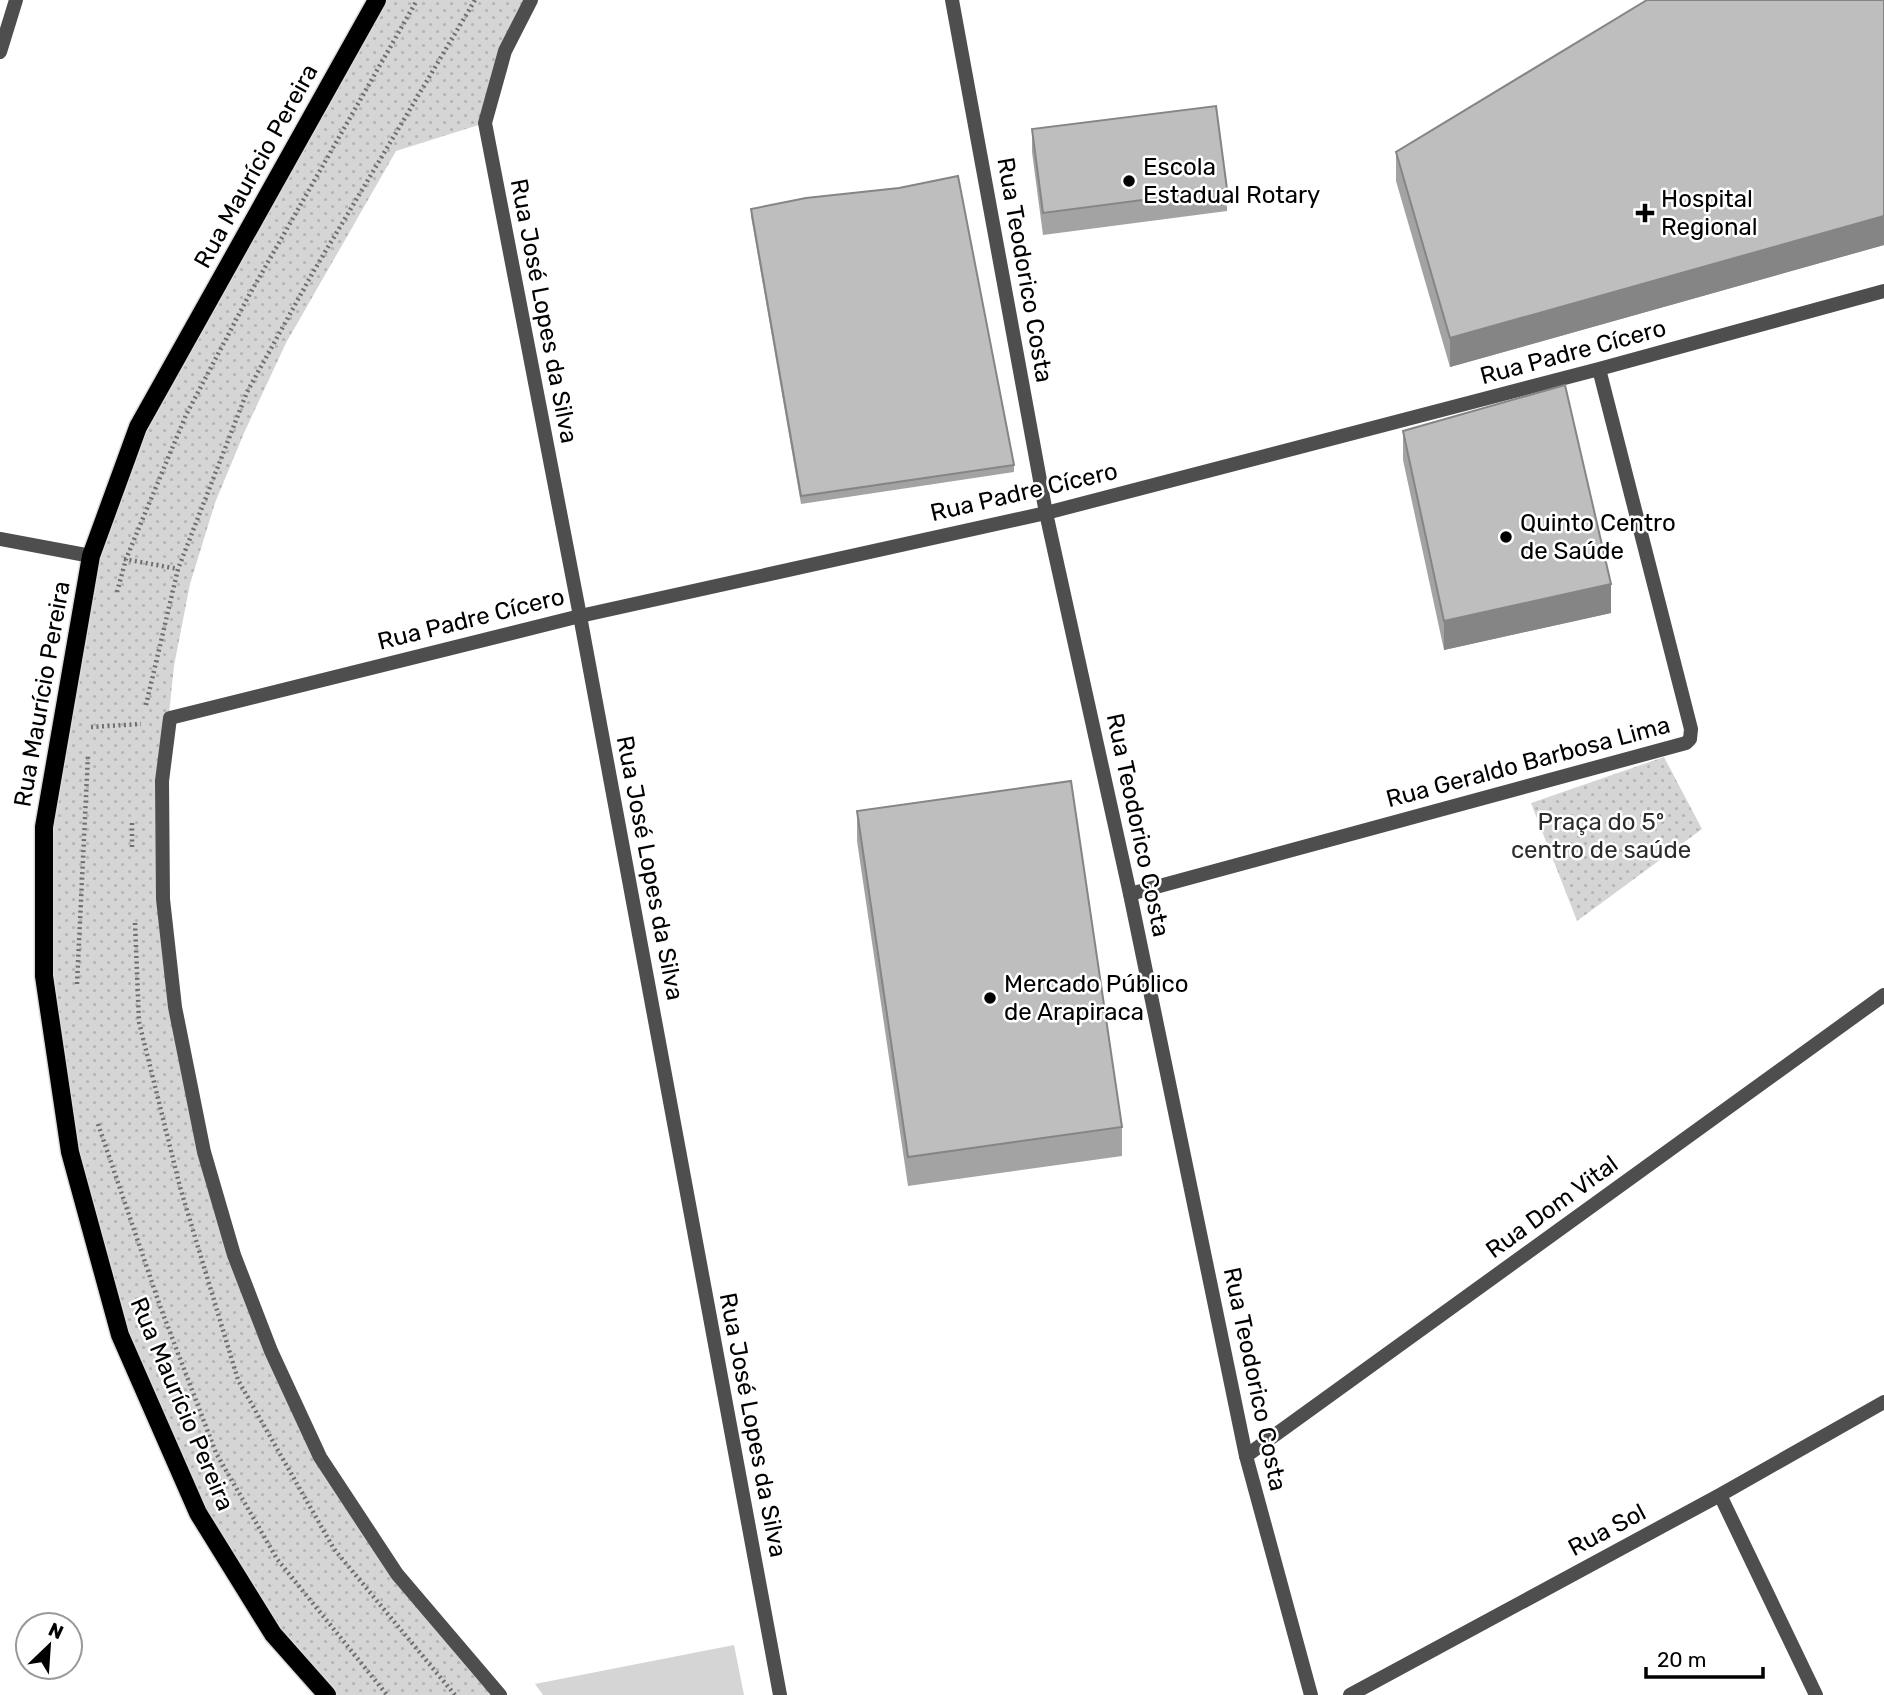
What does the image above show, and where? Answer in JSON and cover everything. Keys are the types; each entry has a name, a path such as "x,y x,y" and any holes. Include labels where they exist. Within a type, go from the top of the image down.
{"main road":[{"name":"Rua Maurício Pereira","path":"327,1695 274,1634 198,1513 120,1335 70,1153 44,976 44,827 91,556 138,427 377,0"}],"street":[{"path":"0,52 16,0"},
{"name":"Rua José Lopes da Silva","path":"531,0 505,51 485,123 580,616 780,1695"},
{"name":"Rua Teodorico Costa","path":"953,0 1046,513 1130,894 1246,1456 1311,1695"},
{"name":"Rua Padre Cícero","path":"500,1695 397,1574 320,1457 271,1351 234,1255 204,1152 175,1007 163,900 162,781 170,718 580,616 1046,513 1599,369 1884,291"},
{"name":"Rua Geraldo Barbosa Lima","path":"1130,894 1686,743 1690,739 1691,729 1599,369"},
{"path":"0,538 91,556"},
{"name":"Rua Dom Vital","path":"1246,1456 1884,995"},
{"name":"Rua Sol","path":"1350,1695 1884,1402"},
{"path":"1720,1494 1816,1695"}],"path":[{"path":"115,599 126,559 186,415 247,299 417,0"},
{"path":"145,711 178,569 247,392 312,274 475,0"},
{"path":"91,556 126,559 178,569"},
{"path":"89,739 92,714"},
{"path":"91,727 141,724"},
{"path":"77,985 88,753"},
{"path":"97,1122 160,1306 215,1453 277,1559 387,1695"}],"green space":[{"path":"377,0 531,0 485,123 396,151 286,343 215,503 190,584 174,666 162,781 175,1007 234,1255 320,1457 398,1574 500,1695 327,1695 273,1634 198,1513 120,1335 70,1152 44,976 44,827 91,556 138,427"},
{"name":"Praça do 5º centro de saúde","path":"1664,757 1702,829 1577,921 1531,803"},
{"path":"734,1645 744,1695 543,1695 535,1684"}],"building":[{"name":"Hospital Regional","path":"1647,0 1884,0 1884,216 1450,338 1396,152"},
{"name":"Escola Estadual Rotary","path":"1216,106 1227,189 1043,213 1032,129"},
{"path":"958,176 1014,465 801,496 751,209 806,198 899,188"},
{"name":"Quinto Centro de Saúde","path":"1565,385 1611,584 1444,621 1403,431"},
{"name":"Mercado Público de Arapiraca","path":"1071,781 1122,1127 908,1157 857,811"}],"place":[{"name":"Escola Estadual Rotary","path":"1129,181"},
{"name":"Hospital Regional","path":"1645,213"},
{"name":"Quinto Centro de Saúde","path":"1506,537"},
{"name":"Mercado Público de Arapiraca","path":"990,998"}]}
